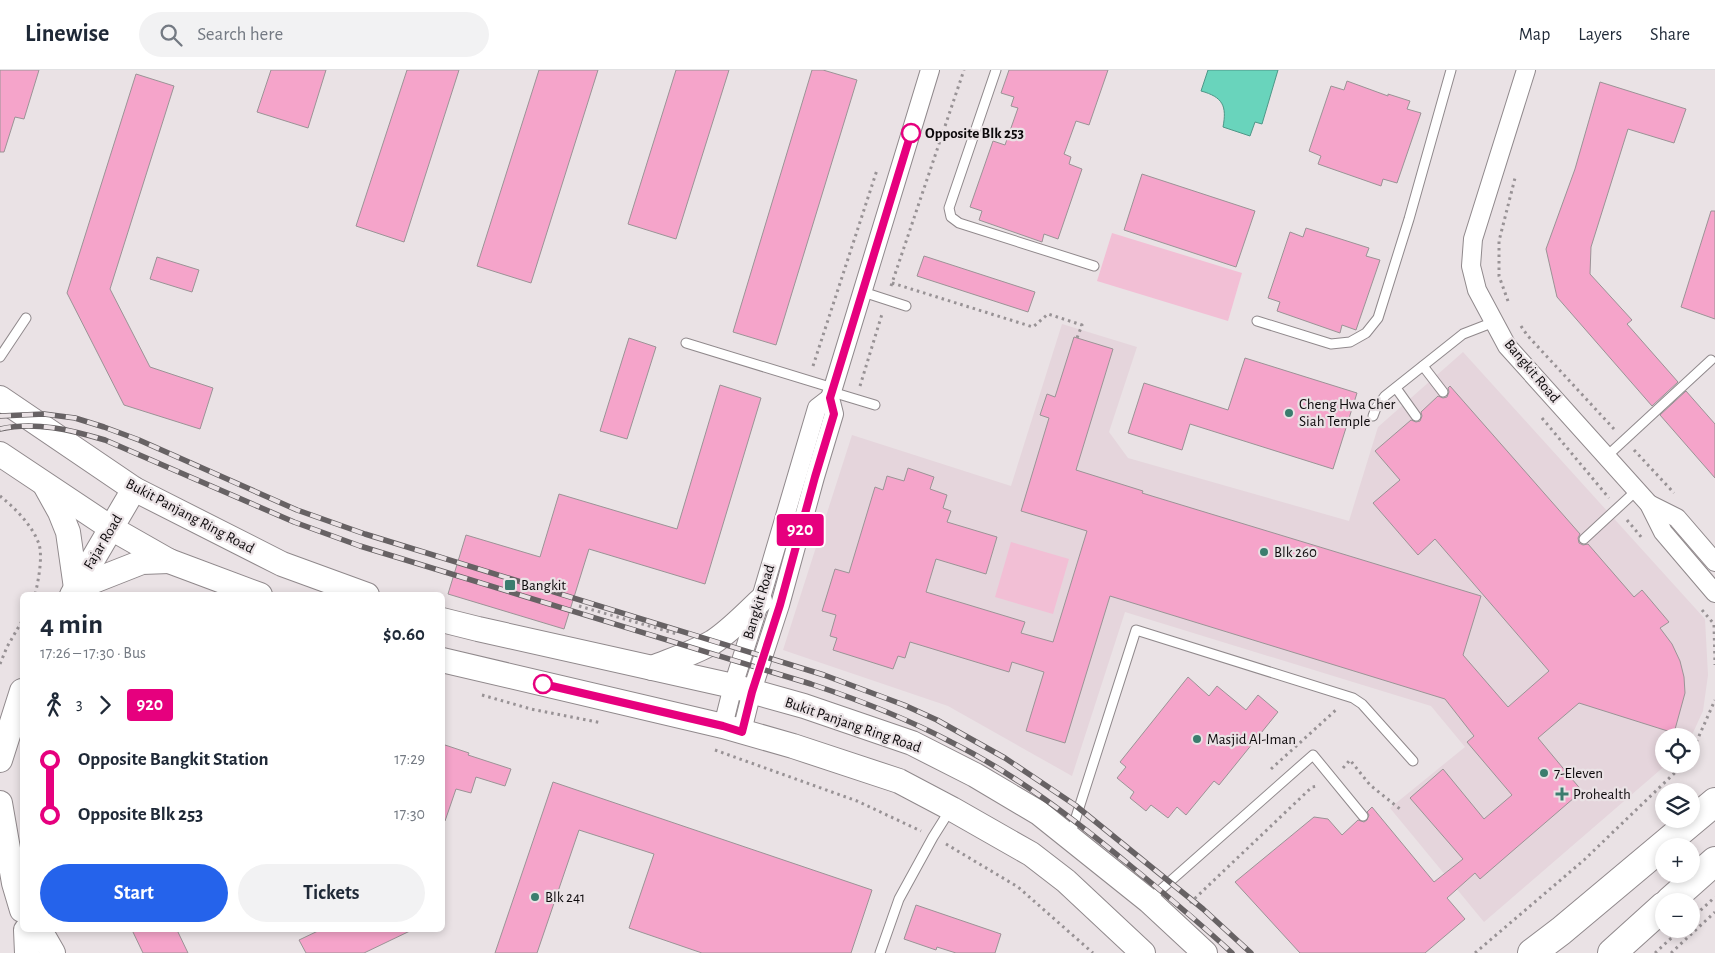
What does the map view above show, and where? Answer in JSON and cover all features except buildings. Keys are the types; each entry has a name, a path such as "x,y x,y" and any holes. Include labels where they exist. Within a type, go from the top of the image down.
{"main road":[{"name":"Bukit Panjang Ring Road","path":"0,398 134,490 282,564 359,592"},
{"path":"0,454 112,528 169,561 252,592"},
{"path":"43,482 60,512 68,532 74,591 142,562 169,561"},
{"name":"Fajar Road","path":"74,591 134,490"},
{"path":"652,668 713,642 760,601"},
{"name":"Bukit Panjang Ring Road","path":"445,621 742,689 804,706 912,743 975,775 1031,808 1070,836 1149,900 1205,953"},
{"path":"445,661 733,729 802,749 899,781 1031,854 1066,881 1143,953"},
{"path":"0,760 4,734 20,696"},
{"path":"1532,953 1715,802"},
{"path":"0,803 5,870 20,905"},
{"path":"1679,893 1715,861"},
{"path":"1612,953 1655,914"},
{"path":"26,932 27,953"},
{"path":"38,932 54,953"}],"street":[{"name":"Bangkit Road","path":"742,689 780,605 834,414 832,393 930,70"},
{"name":"Bangkit Road","path":"1526,70 1473,239 1471,266 1477,290 1507,346 1649,504 1663,532 1715,593"},
{"name":"Bangkit Road","path":"733,729 760,601 817,408 832,393"},
{"name":"Bangkit Road","path":"1649,504 1677,518 1715,562"}],"lane":[{"path":"996,70 949,208 952,217 959,223 1094,266"},
{"path":"1257,321 1331,344 1350,342 1366,334 1378,318 1451,70"},
{"path":"863,292 906,306"},
{"path":"0,357 26,318"},
{"path":"1373,416 1380,402 1463,334 1494,322"},
{"path":"686,343 832,393 875,405"},
{"path":"1607,456 1711,360"},
{"path":"1423,366 1443,392"},
{"path":"1396,388 1416,416"},
{"path":"1584,539 1637,490"},
{"path":"1070,836 1136,630 1353,698 1362,704 1413,761"},
{"path":"1149,900 1313,755 1363,816"},
{"path":"880,953 899,899 933,837 952,809"}],"path":[{"path":"856,399 892,283 964,70"},
{"path":"1508,303 1500,276 1498,241 1518,169"},
{"path":"892,283 1033,327 1048,314 1082,325 1077,338"},
{"path":"1516,320 1527,335 1676,496"},
{"path":"0,496 13,506 30,528 39,544 40,553 36,592"},
{"path":"579,606 676,634"},
{"path":"0,664 6,647 20,624"},
{"path":"1714,624 1715,665"},
{"path":"478,694 531,709 607,724"},
{"path":"1700,734 1715,700"},
{"path":"711,748 857,801 933,837 1018,886 1094,953"},
{"path":"1190,903 1312,787 1324,785 1350,760 1370,785 1400,809"},
{"path":"1475,953 1584,860 1675,773"},
{"path":"1700,911 1715,897"},
{"path":"1671,953 1715,912"},
{"path":"1655,953 1671,938"}],"shaded area":[{"path":"1208,70 1278,70 1262,124 1255,122 1250,136 1223,127 1224,108 1222,103 1214,96 1201,91"},
{"path":"1112,233 1242,273 1228,321 1097,281"},
{"path":"1062,324 1137,347 1109,432 1128,458 1349,521 1378,427 1463,352 1705,619 1708,675 1703,711 1695,728 1655,728 1655,773 1657,773 1484,922 1390,808 1465,747 1431,706 1125,612 1072,776 948,706 783,650 852,435 1011,486"},
{"path":"1011,542 1069,559 1053,614 995,597"}],"railway":[{"path":"0,416 44,414 75,418 104,427 139,440 297,510 365,534 824,675 904,705 937,720 1005,758 1075,805 1203,909 1251,953"},
{"path":"0,429 40,426 66,430 105,440 294,522 360,546 811,684 900,717 975,755 1045,799 1132,867 1232,953"}],"bus line":[{"name":"920","path":"543,684 742,732 752,692 780,605 834,414 830,398 911,133"}],"place":[{"name":"Opposite Blk 253","path":"911,133"},
{"name":"Cheng Hwa Cher Siah Temple","path":"1289,413"},
{"name":"Blk 260","path":"1264,552"},
{"name":"Bangkit","path":"510,585"},
{"name":"Masjid Al-Iman","path":"1197,739"},
{"name":"7-Eleven","path":"1544,773"},
{"name":"Prohealth","path":"1562,794"},
{"name":"Blk 241","path":"535,897"}]}
